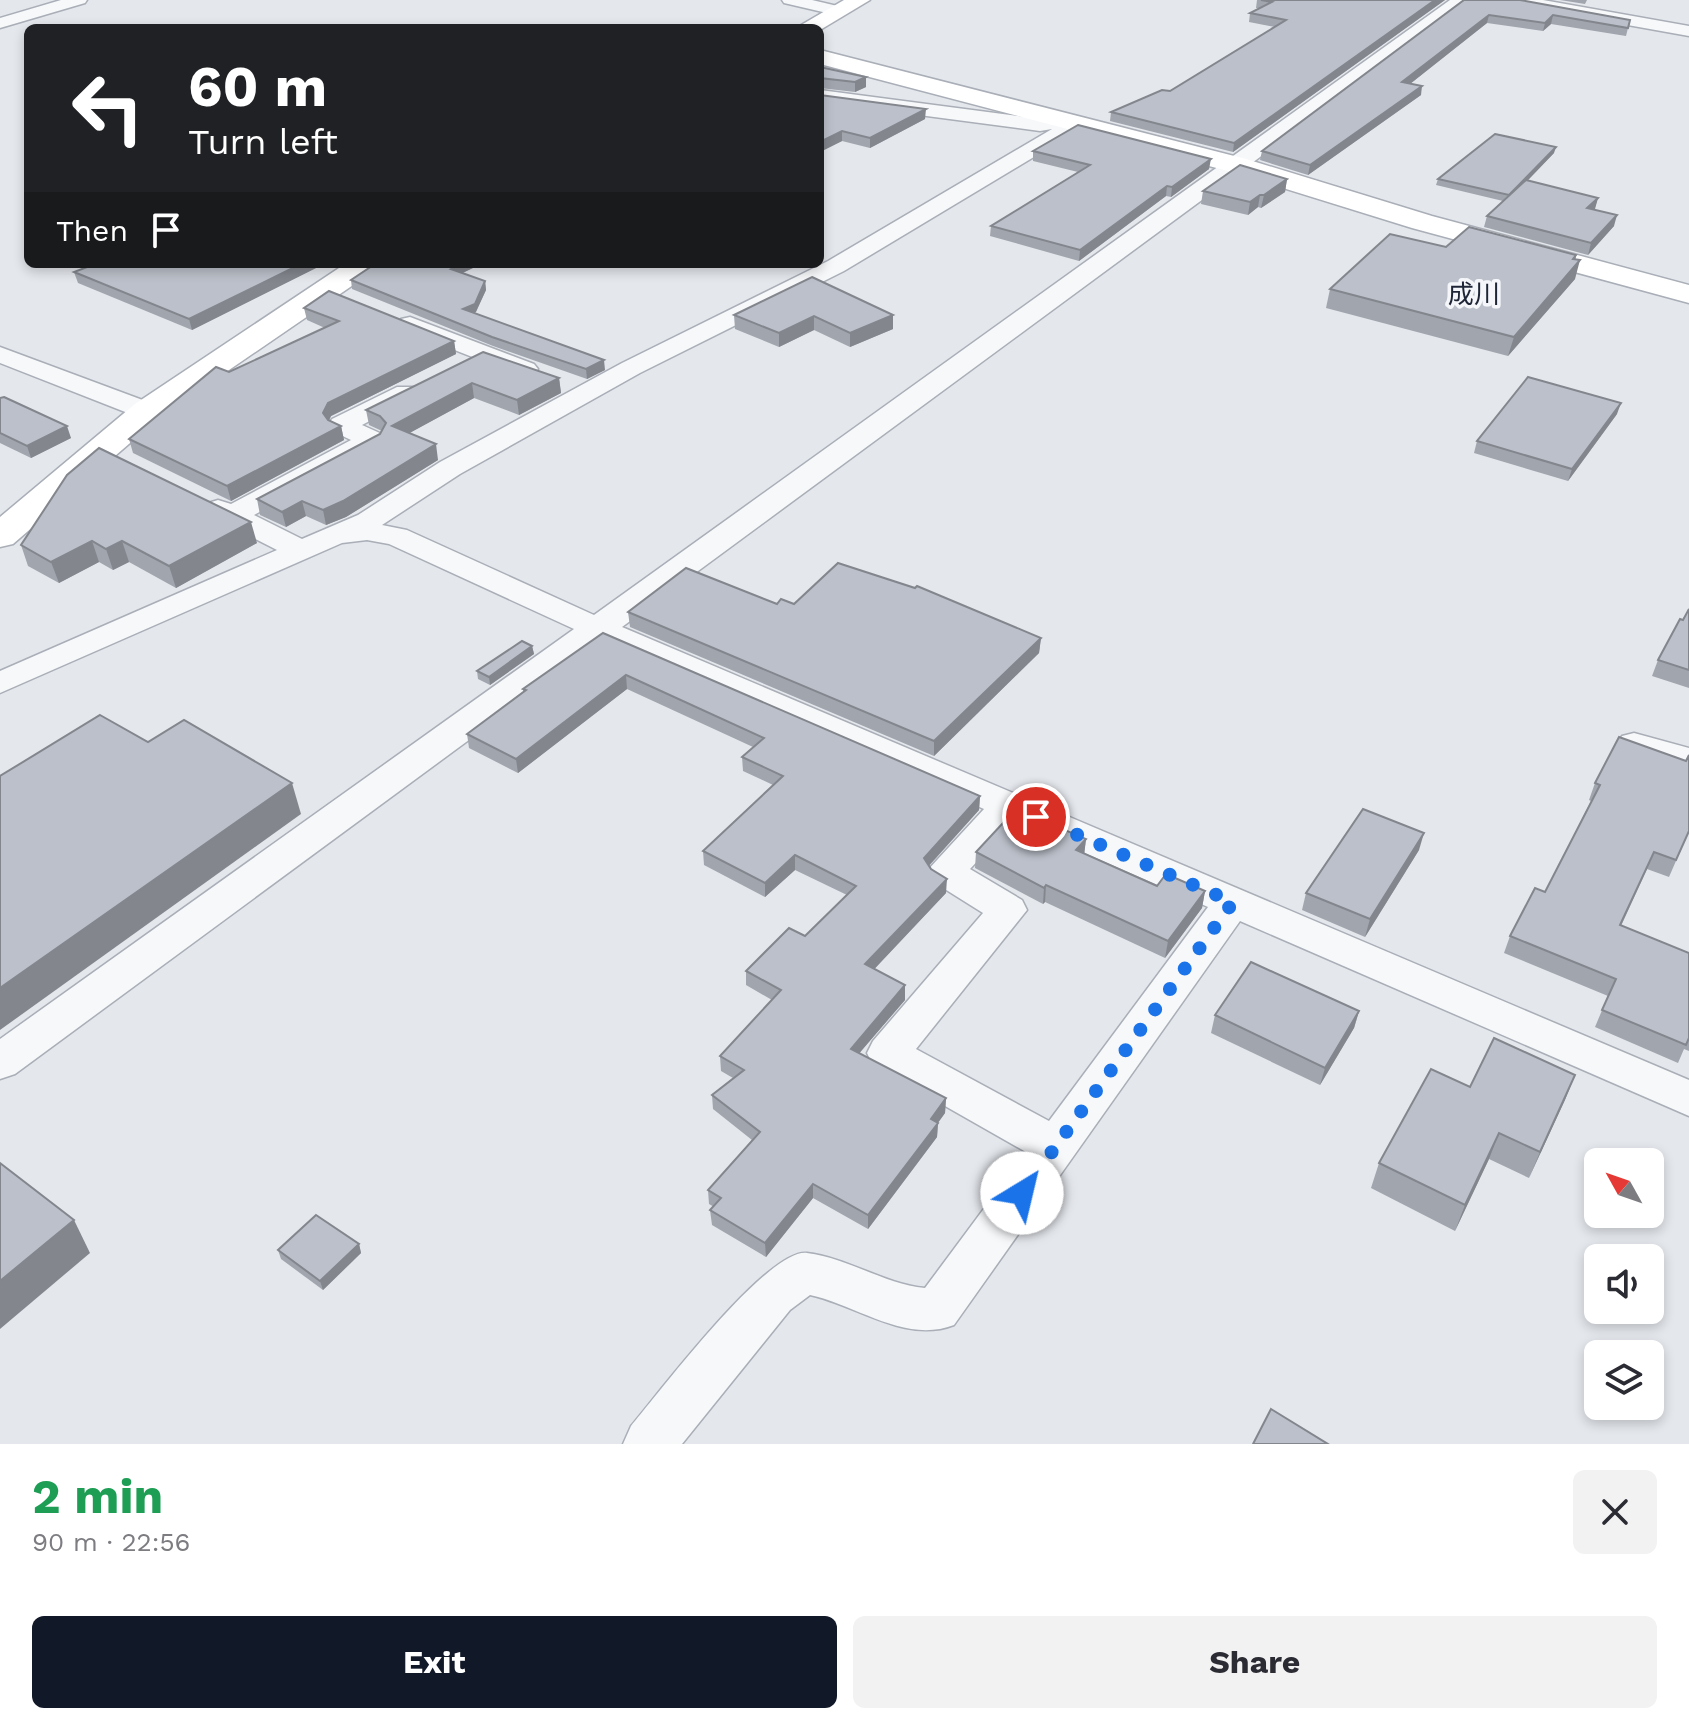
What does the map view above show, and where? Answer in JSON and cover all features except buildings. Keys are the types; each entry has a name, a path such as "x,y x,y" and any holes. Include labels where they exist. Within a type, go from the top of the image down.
{"street":[{"path":"0,23 79,0"},
{"path":"790,0 840,11"},
{"path":"815,24 860,0"},
{"path":"0,1062 1460,0"},
{"path":"1516,0 1689,31"},
{"path":"824,58 1237,165 1422,222 1689,294"},
{"path":"824,97 1040,125 1071,123"},
{"path":"0,683 368,521 450,468 589,391 836,266 1071,123"},
{"path":"0,536 113,458 147,411 338,295 362,268"},
{"path":"382,313 483,354 589,391"},
{"path":"0,354 147,411"},
{"path":"454,368 483,354"},
{"path":"231,516 372,440 341,425 426,382"},
{"path":"192,496 303,551"},
{"path":"338,535 367,531 397,536 597,628 1689,1099"},
{"path":"1634,744 1689,760"},
{"path":"1010,805 945,872 1008,910 888,1053 1055,1146"},
{"path":"649,1444 773,1295 803,1273 828,1276 920,1311 937,1310 1233,902"}],"district":[{"name":"成川","path":"1474,294"}],"route":[{"path":"1022,1193 1233,902 1036,817"}]}
